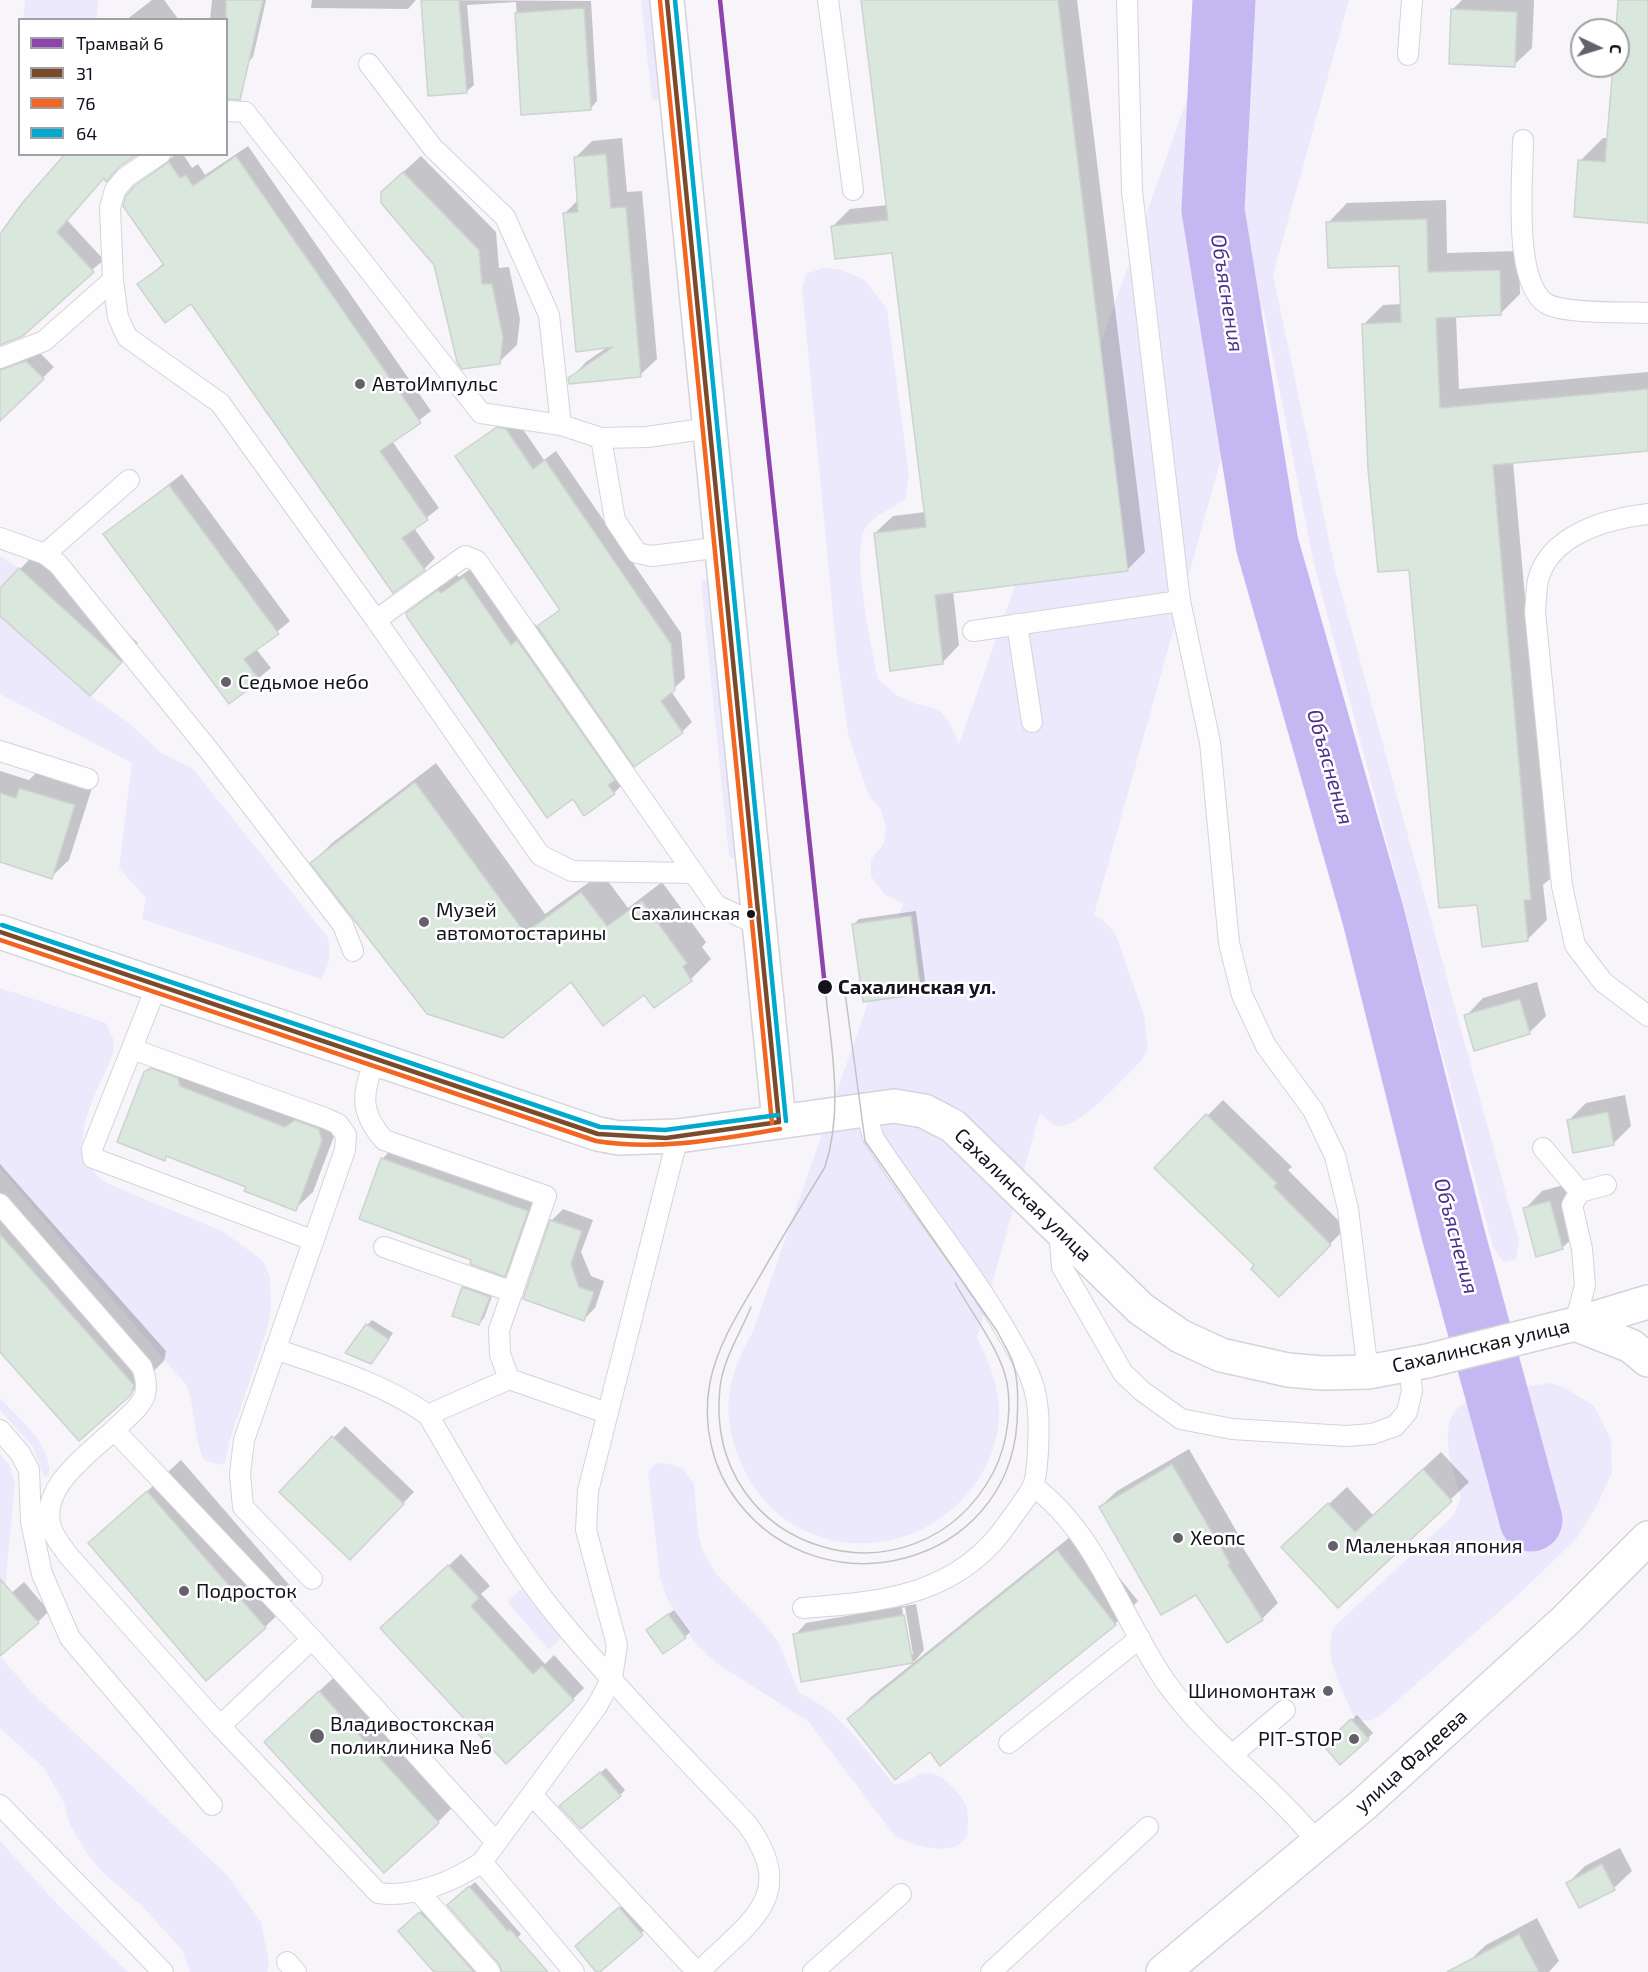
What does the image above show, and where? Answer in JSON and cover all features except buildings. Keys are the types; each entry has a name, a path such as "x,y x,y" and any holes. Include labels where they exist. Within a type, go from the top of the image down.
{"main road":[{"path":"667,0 779,1122"},
{"name":"Сахалинская улица","path":"0,932 598,1134 619,1138 678,1136 894,1106 924,1112 953,1126 1141,1309 1180,1336 1221,1355 1288,1370 1323,1373 1368,1372 1418,1363 1575,1324 1648,1302"},
{"path":"1575,1324 1631,1346 1648,1360"},
{"name":"улица Фадеева","path":"1163,1972 1319,1844 1566,1620 1648,1538"}],"lane":[{"path":"828,0 853,190"},
{"path":"1127,0 1126,48 1132,191 1180,600 1210,742 1229,944 1242,995 1266,1046 1313,1110 1335,1156 1348,1209 1368,1372"},
{"path":"1408,55 1412,0"},
{"path":"369,64 433,148 505,217 549,315 561,425"},
{"path":"228,111 245,111 481,413 561,425 601,438 647,437 710,428"},
{"path":"1523,140 1524,260 1534,290 1548,304 1584,311 1648,313"},
{"path":"157,156 126,177 115,190 110,208 113,280 118,317 127,337 220,403 376,620 540,855 572,871 693,873"},
{"path":"0,358 44,341 113,280"},
{"path":"601,438 615,520 637,553 652,556 722,547"},
{"path":"45,554 129,480"},
{"path":"1648,514 1629,516 1578,533 1555,549 1539,579 1535,612 1562,886 1575,945 1603,982 1648,1016"},
{"path":"0,538 45,554 58,564 218,762 344,925 353,951"},
{"path":"376,620 465,556 477,561 716,904 760,926"},
{"path":"973,631 1180,600"},
{"path":"1017,624 1032,722"},
{"path":"0,751 88,779"},
{"path":"157,985 92,1149 93,1158 312,1240"},
{"path":"132,1049 338,1124 346,1135 345,1150 244,1440 240,1474 243,1507 312,1579"},
{"path":"375,1058 364,1091 370,1124 384,1140 546,1196 499,1330 500,1354 509,1379"},
{"path":"802,1608 871,1602 914,1593 943,1581 977,1558 999,1538 1033,1486 1039,1435 1038,1407 1032,1380 993,1310 873,1137 866,1110"},
{"path":"0,1204 142,1367 148,1383 146,1399 59,1485 50,1504 52,1531 67,1554 220,1726 378,1893 395,1895 418,1891 467,1872 482,1862 597,1706 612,1678 617,1645 586,1530 588,1491 678,1136"},
{"path":"1543,1148 1580,1192"},
{"path":"1575,1324 1585,1285 1582,1249 1572,1205 1580,1192 1606,1185"},
{"path":"1059,1230 1062,1267 1123,1373 1181,1419 1232,1429 1346,1437 1372,1434 1395,1426 1407,1412 1418,1363"},
{"path":"384,1247 513,1292"},
{"path":"275,1349 383,1389 410,1402 428,1415 513,1557 556,1615 761,1842 770,1866 770,1885 765,1905 698,1972 532,1795"},
{"path":"428,1415 509,1379 607,1413"},
{"path":"0,1430 20,1453 29,1470 31,1522 42,1574 70,1638 212,1805"},
{"path":"114,1430 312,1639 496,1842"},
{"path":"1033,1486 1072,1521 1165,1681 1208,1733 1292,1811 1319,1844"},
{"path":"1008,1743 1140,1638"},
{"path":"220,1726 312,1639"},
{"path":"1232,1755 1285,1710"},
{"path":"0,1805 164,1972"},
{"path":"991,1972 1148,1827"},
{"path":"482,1862 574,1972"},
{"path":"418,1891 489,1972"},
{"path":"813,1972 902,1894"}],"shaded area":[{"path":"25,0 98,0 97,18 23,18"},
{"path":"641,0 649,0 659,98 656,101 652,99"},
{"path":"1222,0 1349,0 1273,275 1336,573 1519,1241 1516,1259 1503,1262 1493,1247 1314,564 1263,308 1094,915 1103,920 1115,933 1144,1015 1148,1048 1142,1060 1102,1100 1078,1119 1067,1125 1058,1126 1040,1113 977,1338 991,1370 999,1402 997,1434 985,1468 961,1501 930,1525 896,1539 859,1543 823,1538 790,1522 761,1497 736,1452 729,1414 729,1394 735,1371 753,1331 903,903 885,895 871,876 871,860 884,843 886,828 881,809 869,796 848,733 837,656 802,288 806,274 823,268 839,269 865,280 887,309 909,476 905,499 873,520 865,529 861,541 861,580 868,625 878,679 896,695 916,704 938,709 948,720 959,744"},
{"path":"0,556 19,568 0,588"},
{"path":"704,579 708,581 736,856 733,859 729,856 701,582"},
{"path":"0,616 90,696 129,723 161,753 193,769 327,936 329,958 321,979 142,919 146,898 119,868 132,763 0,694"},
{"path":"0,988 106,1023 114,1041 113,1054 85,1123 83,1140 85,1156 94,1171 109,1184 224,1232 263,1261 270,1277 271,1310 267,1330 230,1439 225,1463 220,1465 204,1460 186,1385 0,1168"},
{"path":"1551,1383 1563,1387 1594,1406 1611,1439 1612,1473 1595,1509 1576,1539 1518,1595 1382,1714 1368,1721 1354,1717 1339,1684 1332,1661 1330,1650 1334,1627 1453,1516 1461,1498 1448,1447 1450,1422 1455,1411 1471,1400"},
{"path":"0,1398 41,1444 49,1466 49,1477 43,1476 33,1447 0,1410"},
{"path":"0,1454 9,1464 15,1482 5,1589 0,1595"},
{"path":"664,1463 683,1468 694,1484 698,1532 703,1552 717,1575 760,1619 779,1643 799,1693 814,1701 840,1721 894,1784 926,1773 935,1774 947,1782 963,1800 968,1812 967,1837 959,1844 949,1848 933,1848 915,1845 894,1835 809,1722 716,1663 693,1641 668,1600 660,1577 648,1472 655,1464"},
{"path":"524,1587 566,1634 549,1650 507,1602"},
{"path":"0,1656 32,1693 226,1874 261,1922 269,1962 267,1972 190,1972 182,1950 141,1905 103,1873 86,1852 70,1825 64,1803 44,1768 0,1728"},
{"path":"0,1841 59,1906 128,1972 0,1972"}],"waterway":[{"name":"Объяснения","path":"1224,0 1213,210 1267,544 1373,915 1453,1234 1531,1520"}],"tram line":[{"name":"6","path":"720,0 825,987"},
{"path":"825,987 833,1055 835,1100 831,1145 825,1167 724,1340 710,1382 707,1414 708,1430 716,1461 738,1502 774,1536 816,1557 861,1563 906,1558 947,1540 981,1511 1006,1472 1017,1423 1018,1391 1012,1360 997,1331 865,1141 844,985"},
{"path":"751,1307 729,1356 720,1387 723,1445 744,1491 778,1525 821,1546 868,1553 915,1543 958,1517 993,1473 998,1462 1008,1423 1007,1383 1004,1371 988,1337 955,1283"}],"transit line":[{"name":"31","path":"667,0 779,1122"},
{"name":"64","path":"675,0 786,1121"},
{"name":"76","path":"660,1 772,1123"},
{"name":"64","path":"2,925 600,1127 665,1130 778,1115"},
{"name":"31","path":"0,932 598,1134 666,1138 779,1122"},
{"name":"76","path":"0,940 596,1141 619,1144 666,1144 712,1140 780,1129"}],"place":[{"name":"АвтоИмпульс","path":"360,384"},
{"name":"Седьмое небо","path":"226,682"},
{"name":"Сахалинская","path":"751,914"},
{"name":"Музей автомотостарины","path":"424,922"},
{"name":"Сахалинская ул.","path":"825,987"},
{"name":"Хеопс","path":"1178,1538"},
{"name":"Маленькая япония","path":"1333,1546"},
{"name":"Подросток","path":"184,1591"},
{"name":"Шиномонтаж","path":"1328,1691"},
{"name":"Владивостокская поликлиника №6","path":"317,1736"},
{"name":"PIT-STOP","path":"1354,1739"}]}
